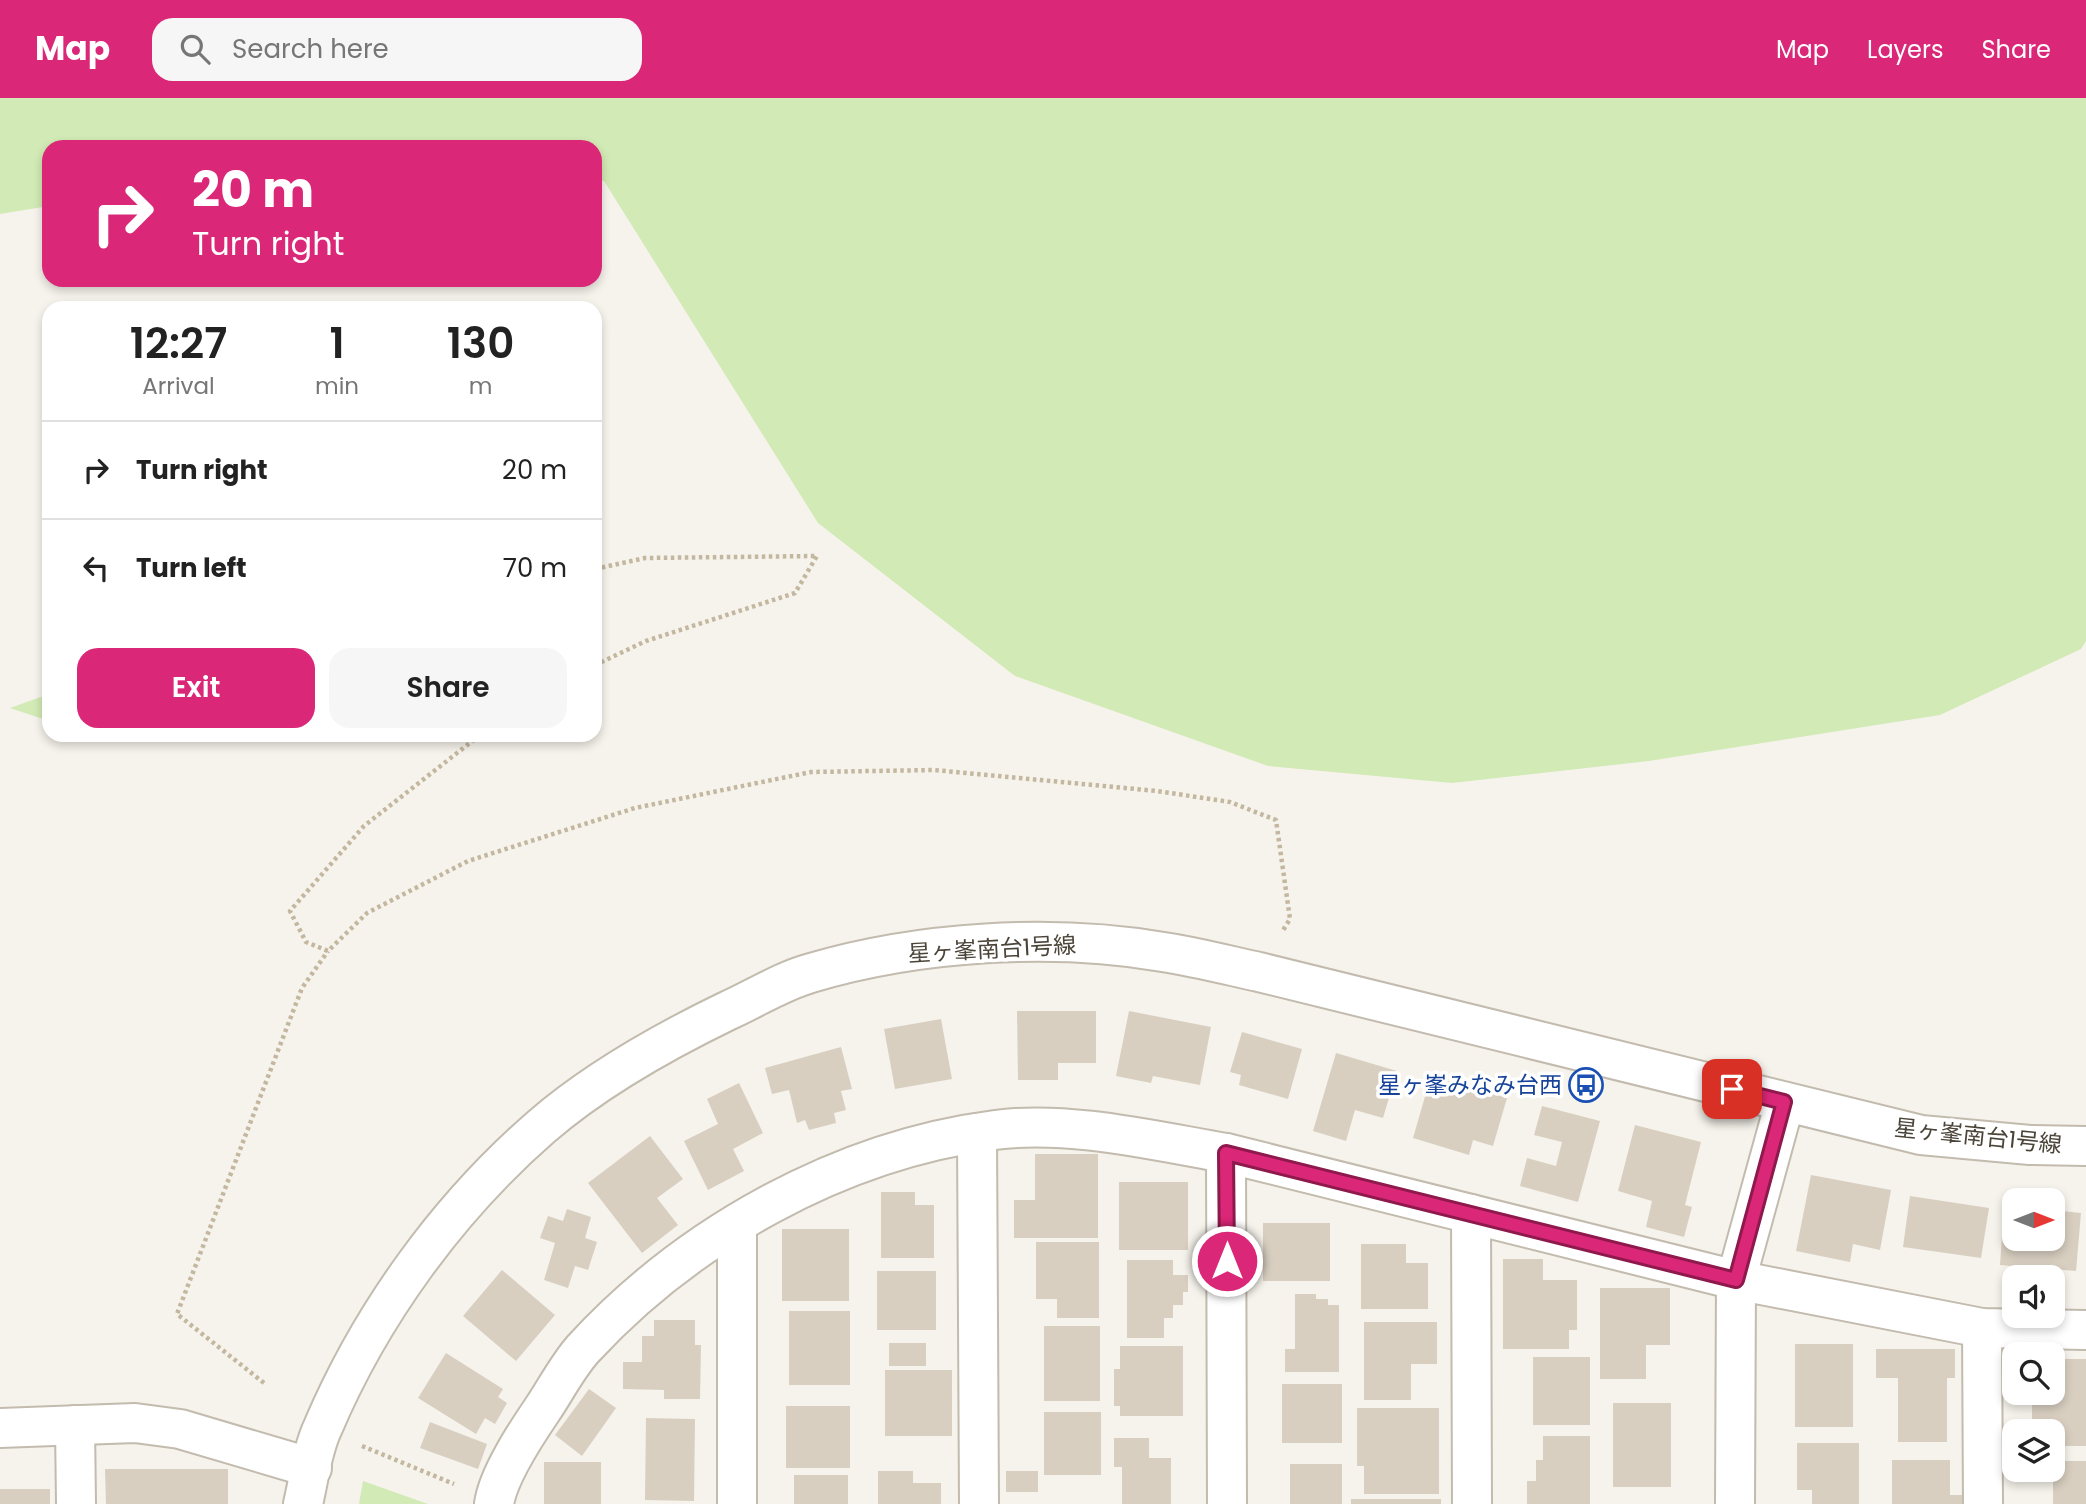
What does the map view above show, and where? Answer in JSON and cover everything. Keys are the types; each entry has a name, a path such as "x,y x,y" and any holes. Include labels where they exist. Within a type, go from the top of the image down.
{"street":[{"name":"星ヶ峯南台1号線","path":"307,1486 321,1429 365,1343 402,1283 462,1206 541,1127 615,1074 687,1030 808,974 899,953 962,946 1063,942 1160,951 1259,971 1921,1135 2030,1145 2086,1146"},
{"path":"1735,1504 1736,1280 1784,1102"},
{"path":"494,1502 523,1438 582,1351 642,1291 776,1200 852,1168 932,1142 997,1129 1058,1129 1145,1139 1226,1153 1736,1280 1982,1328 2086,1330"},
{"path":"977,1133 979,1504"},
{"path":"1226,1153 1227,1504"},
{"path":"1471,1214 1472,1504"},
{"path":"737,1225 737,1504"},
{"path":"1982,1328 1983,1504"},
{"path":"0,1428 135,1423 180,1429 307,1486"},
{"path":"75,1425 76,1504"}],"path":[{"path":"602,567 645,558 817,556 795,593 646,641 602,663"},
{"path":"328,951 306,942 290,911 364,826 471,742"},
{"path":"264,1382 177,1314 302,988 328,951 367,913 468,861 635,808 811,772 933,770 1157,791 1230,802 1276,820 1290,919 1259,971"},
{"path":"321,1429 494,1502"}],"green space":[{"path":"0,98 2086,98 2086,641 2081,649 1940,715 1649,761 1452,783 1268,766 1015,676 818,523 602,181 602,140 42,140 42,207 0,214"},
{"path":"42,697 42,719 10,708"},
{"path":"363,1481 428,1504 359,1504"}],"building":[{"path":"1017,1011 1096,1011 1096,1063 1058,1063 1058,1080 1018,1080"},
{"path":"1129,1011 1211,1027 1200,1085 1153,1076 1151,1083 1116,1076"},
{"path":"941,1019 952,1079 895,1089 884,1029"},
{"path":"1242,1032 1302,1049 1288,1099 1239,1085 1241,1075 1230,1072"},
{"path":"841,1047 852,1089 841,1091 846,1110 834,1113 836,1123 809,1130 805,1120 797,1123 789,1090 772,1094 765,1068"},
{"path":"1336,1053 1397,1071 1383,1118 1355,1110 1346,1141 1313,1131"},
{"path":"1431,1076 1507,1098 1493,1146 1473,1140 1469,1155 1413,1138"},
{"path":"739,1083 763,1133 733,1149 744,1171 708,1190 684,1141 718,1124 707,1099"},
{"path":"1542,1106 1600,1121 1578,1202 1520,1186 1527,1158 1556,1166 1562,1142 1534,1135"},
{"path":"1635,1125 1701,1142 1685,1205 1692,1207 1684,1237 1646,1227 1652,1201 1618,1191"},
{"path":"650,1136 683,1179 657,1198 678,1225 642,1253 588,1183"},
{"path":"1035,1154 1098,1154 1098,1238 1014,1238 1014,1200 1035,1200"},
{"path":"1811,1175 1891,1190 1880,1250 1853,1244 1850,1262 1796,1251"},
{"path":"1119,1182 1188,1182 1188,1250 1119,1250"},
{"path":"881,1192 915,1192 915,1205 934,1205 934,1258 881,1258"},
{"path":"1910,1196 1989,1208 1981,1258 1903,1247"},
{"path":"567,1209 591,1217 585,1238 597,1242 588,1270 575,1266 568,1288 544,1280 555,1243 540,1238 548,1216 563,1221"},
{"path":"2065,1211 2081,1213 2076,1271 2065,1270 2065,1265 2000,1265 2002,1236 2002,1251 2065,1251"},
{"path":"1263,1223 1330,1223 1330,1281 1263,1281"},
{"path":"782,1229 849,1229 849,1301 782,1301"},
{"path":"1036,1242 1099,1242 1099,1318 1057,1318 1057,1299 1036,1299"},
{"path":"1361,1244 1406,1244 1406,1263 1428,1263 1428,1309 1361,1309"},
{"path":"1503,1259 1543,1259 1543,1280 1577,1280 1577,1330 1569,1330 1569,1349 1503,1349"},
{"path":"1127,1260 1173,1260 1173,1275 1188,1275 1188,1292 1183,1292 1183,1305 1173,1305 1173,1318 1164,1318 1164,1338 1127,1338"},
{"path":"502,1270 555,1315 516,1361 463,1316"},
{"path":"877,1271 936,1271 936,1330 877,1330"},
{"path":"1600,1288 1670,1288 1670,1345 1646,1345 1646,1379 1600,1379"},
{"path":"1295,1294 1316,1294 1316,1299 1328,1299 1328,1305 1339,1305 1339,1372 1285,1372 1285,1349 1295,1349"},
{"path":"789,1311 850,1311 850,1385 789,1385"},
{"path":"654,1320 695,1320 695,1345 701,1345 700,1399 664,1399 664,1390 623,1389 623,1362 642,1362 642,1336 654,1336"},
{"path":"1364,1322 1437,1322 1437,1364 1411,1364 1411,1400 1364,1400"},
{"path":"1044,1326 1100,1326 1100,1401 1044,1401"},
{"path":"889,1343 926,1343 926,1366 889,1366"},
{"path":"1795,1344 1853,1344 1853,1427 1795,1427"},
{"path":"1120,1346 1183,1346 1183,1416 1120,1416 1120,1406 1114,1406 1114,1369 1120,1369"},
{"path":"1876,1349 1955,1349 1955,1378 1947,1378 1947,1442 1898,1442 1898,1378 1876,1378"},
{"path":"446,1353 503,1389 498,1397 507,1403 495,1424 485,1418 476,1434 418,1398"},
{"path":"1533,1357 1590,1357 1590,1425 1533,1425"},
{"path":"2065,1359 2086,1359 2086,1446 2065,1446 2065,1419 2032,1419 2032,1405 2065,1405"},
{"path":"885,1370 952,1370 952,1436 885,1436"},
{"path":"1282,1384 1342,1384 1342,1443 1282,1443"},
{"path":"589,1389 616,1408 582,1456 555,1435"},
{"path":"1613,1403 1671,1403 1671,1487 1613,1487"},
{"path":"786,1406 850,1406 850,1468 786,1468"},
{"path":"1357,1408 1439,1408 1439,1494 1364,1494 1364,1466 1357,1466"},
{"path":"1044,1412 1101,1412 1101,1475 1044,1475"},
{"path":"646,1418 695,1419 694,1501 645,1500"},
{"path":"430,1422 487,1444 478,1469 420,1448"},
{"path":"1543,1436 1590,1436 1590,1504 1527,1504 1527,1481 1536,1481 1536,1460 1543,1460"},
{"path":"1114,1438 1149,1438 1149,1458 1171,1458 1171,1504 1122,1504 1122,1467 1114,1467"},
{"path":"1797,1443 1859,1443 1859,1504 1812,1504 1812,1490 1797,1490"},
{"path":"1892,1460 1950,1460 1950,1495 1963,1495 1963,1504 1892,1504"},
{"path":"2065,1461 2086,1461 2086,1504 2053,1504 2053,1482 2065,1482"},
{"path":"544,1462 601,1462 601,1504 544,1504"},
{"path":"1290,1464 1342,1464 1342,1504 1290,1504"},
{"path":"105,1469 228,1469 228,1504 106,1504"},
{"path":"878,1471 913,1471 913,1483 941,1483 941,1504 878,1504"},
{"path":"1006,1471 1038,1471 1038,1492 1006,1492"},
{"path":"794,1475 848,1475 848,1504 794,1504"},
{"path":"0,1489 50,1489 50,1504 0,1504"},
{"path":"1351,1499 1441,1499 1441,1504 1351,1504"}],"place":[{"name":"星ヶ峯みなみ台西","path":"1586,1085"}],"route":[{"path":"1227,1261 1226,1153 1736,1280 1784,1102 1732,1089"}]}
